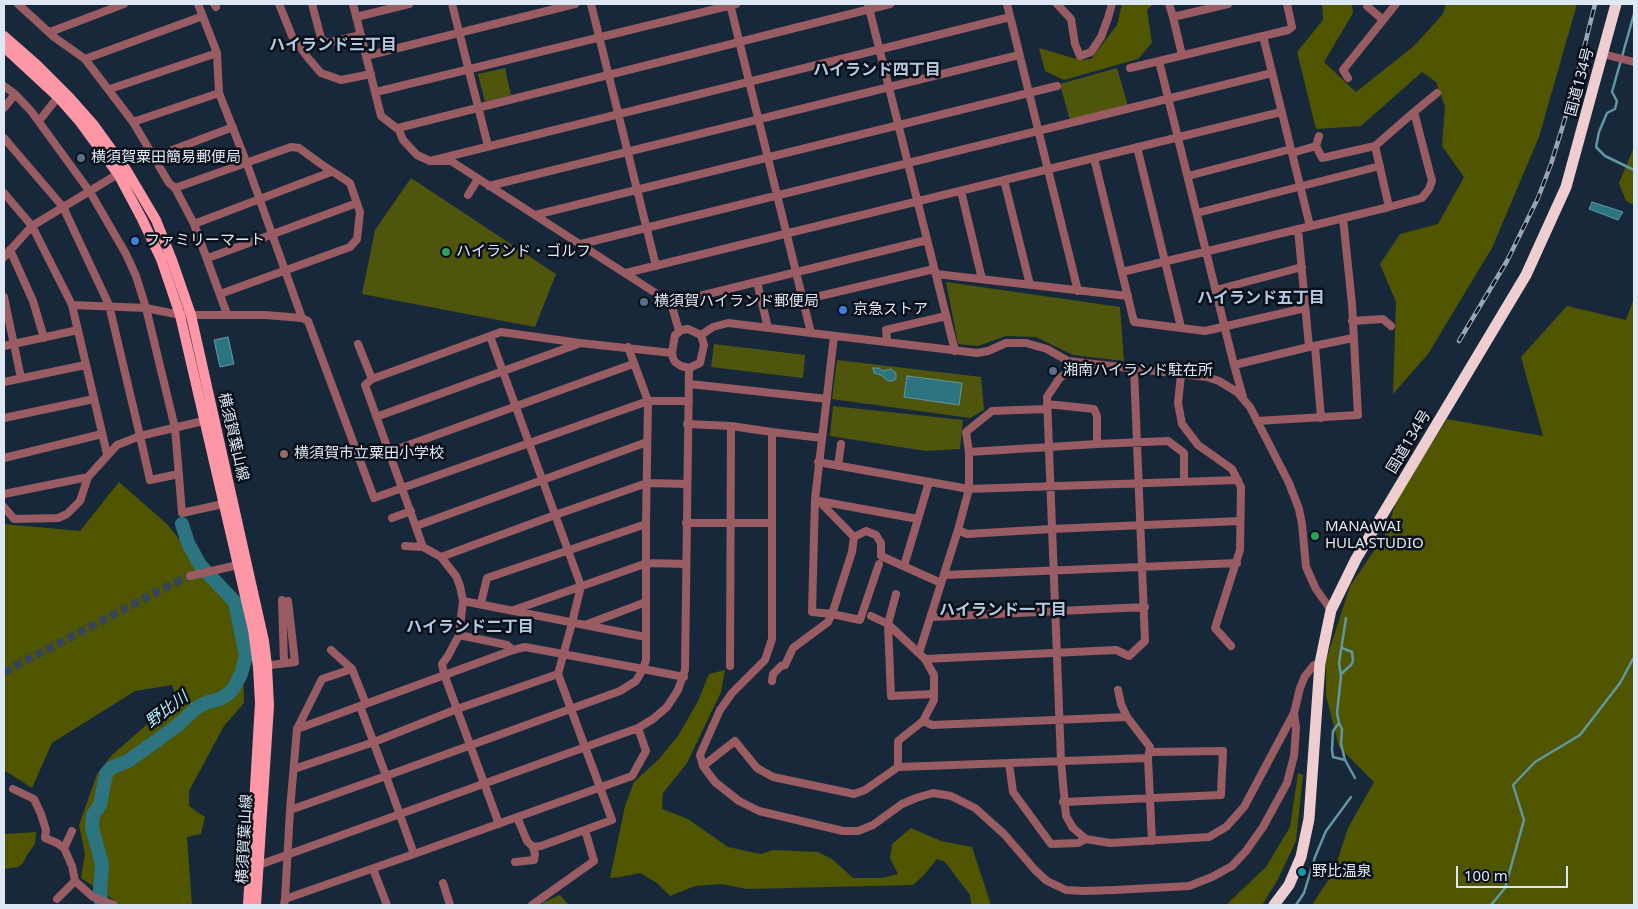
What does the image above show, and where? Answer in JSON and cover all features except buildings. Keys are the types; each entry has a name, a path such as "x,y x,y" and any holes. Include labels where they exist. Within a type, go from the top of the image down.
{"highway":[{"name":"国道134号","path":"1274,905 1290,885 1301,857 1309,820 1320,663 1331,610 1356,559 1526,275 1566,187 1605,54 1616,4"}],"main road":[{"name":"横須賀葉山線","path":"4,36 36,64 93,124 127,171 156,220 172,260 247,563 264,640 263,666"},
{"name":"横須賀葉山線","path":"4,47 58,97 80,122 118,174 142,219 186,315 204,421 237,566 263,666 269,706 255,865 248,905"},
{"name":"横須賀葉山線","path":"255,865 256,905"}],"street":[{"path":"18,4 54,37 85,59 110,89 133,122 169,182 175,188 194,224 227,314"},
{"path":"50,32 124,4"},
{"path":"198,4 217,53 218,92 247,164 302,318"},
{"path":"279,4 292,36 321,73 340,80 371,74"},
{"path":"312,4 321,38 326,43 361,35"},
{"path":"353,4 381,116 398,128 403,140 417,155 430,161 451,161 671,302 679,331"},
{"path":"356,17 410,4"},
{"path":"452,4 488,146"},
{"path":"366,56 575,4"},
{"path":"591,4 656,266"},
{"path":"376,92 732,4 739,42 811,333"},
{"path":"398,128 739,42 869,6 890,4"},
{"path":"1007,4 1078,291"},
{"path":"1057,4 1071,19 1075,44 1080,56 1091,52 1101,37 1112,4"},
{"path":"1170,4 1182,55"},
{"path":"1173,17 1228,4"},
{"path":"1130,68 1288,30 1292,27 1287,4"},
{"path":"1368,4 1367,6 1383,20"},
{"path":"1348,78 1343,70 1396,4"},
{"path":"869,6 955,351"},
{"path":"85,59 203,16"},
{"path":"430,161 1010,17"},
{"path":"1263,36 1310,226"},
{"path":"110,89 217,53"},
{"path":"1605,54 1634,62"},
{"path":"489,186 1019,55"},
{"path":"1159,61 1234,366 1244,399 1288,483 1302,524 1306,567 1316,589 1331,610"},
{"path":"581,244 1272,73"},
{"path":"4,86 15,94 39,121 90,192 126,254 136,276 146,308 175,428 182,513 223,504"},
{"path":"535,215 1057,86"},
{"path":"133,122 218,92"},
{"path":"1319,136 1316,146 1322,158 1375,146 1437,93"},
{"path":"4,108 15,94"},
{"path":"39,121 58,97"},
{"path":"626,274 1282,112"},
{"path":"1122,272 1422,198 1432,181 1414,112"},
{"path":"154,156 233,128"},
{"path":"4,138 63,207 109,305 150,480 179,474"},
{"path":"1188,176 1316,146"},
{"path":"1375,146 1389,207"},
{"path":"175,188 291,147 299,148 331,172 350,183 360,212 357,238 350,247 220,294"},
{"path":"1137,148 1181,328"},
{"path":"1094,158 1134,322 1205,331 1225,328 1305,308"},
{"path":"1197,213 1380,166"},
{"path":"194,224 331,172"},
{"path":"4,257 32,226 118,174"},
{"path":"468,194 478,179"},
{"path":"1004,180 1030,285"},
{"path":"961,191 982,279"},
{"path":"4,193 32,226 72,305 107,454"},
{"path":"208,258 357,203"},
{"path":"1257,422 1358,415 1354,338 1343,218"},
{"path":"1298,229 1305,308 1312,346 1320,418"},
{"path":"671,302 927,240"},
{"path":"10,250 33,301 44,338"},
{"path":"1216,290 1302,268"},
{"path":"803,300 935,271 982,279 1128,296"},
{"path":"757,282 768,328"},
{"path":"4,297 21,378"},
{"path":"72,305 146,308 186,315 227,314 302,318 308,321 374,498 648,401 689,401"},
{"path":"887,339 886,330 946,316"},
{"path":"1352,321 1383,318 1392,326"},
{"path":"701,335 713,326 734,324 981,353 1006,343 1026,343 1037,345 1063,359 1078,363 1207,377 1229,385 1244,399"},
{"path":"688,329 701,335 704,345 701,361 696,366 689,368 675,362 672,353 673,337 679,331 688,329"},
{"path":"4,346 78,330"},
{"path":"423,547 365,386 372,379 502,332 672,353"},
{"path":"490,336 581,586 558,674 612,820 541,846 533,847"},
{"path":"834,336 818,462 812,612 860,620 879,564"},
{"path":"1234,366 1312,346 1354,338"},
{"path":"376,418 580,343"},
{"path":"358,344 372,379"},
{"path":"290,810 571,709 628,687 636,681 646,660 648,401 628,347"},
{"path":"1078,363 1059,379 1047,398 1049,487 1063,802 1066,816 1073,828 1086,839 1110,843 1209,837 1226,827 1244,807 1294,713 1305,676 1314,665 1320,663"},
{"path":"389,452 633,364"},
{"path":"4,382 85,365"},
{"path":"255,865 286,856 638,728 653,720 667,707 678,690 685,670 689,368"},
{"path":"922,656 1116,650 1129,656 1145,641 1134,369"},
{"path":"1181,375 1178,403 1179,414 1187,432 1198,445 1232,469 1241,487 1240,550 1214,628 1231,646"},
{"path":"690,384 827,399"},
{"path":"4,418 94,399"},
{"path":"922,656 969,489 969,452 966,432 992,411 1047,407 1094,409 1097,416 1097,444"},
{"path":"4,507 14,519 58,518 67,514 80,500 88,477 117,445 140,436 204,421"},
{"path":"687,424 731,426 822,438"},
{"path":"730,666 731,426"},
{"path":"772,432 772,639 765,660 732,693 720,710 700,755 704,766 715,782 739,802 759,811 843,831 858,830 874,825 902,804 916,798 932,793 951,796 975,808 1004,834 1047,881 1066,890 1084,891 1189,886 1212,877 1232,866 1246,851 1263,827 1287,783 1294,756 1296,728 1294,713"},
{"path":"4,458 102,434"},
{"path":"969,452 1048,446 1168,441 1184,454 1184,482"},
{"path":"416,526 647,442"},
{"path":"838,466 841,444"},
{"path":"818,462 969,489 1238,480"},
{"path":"4,494 88,477"},
{"path":"904,566 929,482"},
{"path":"441,557 647,483 686,484"},
{"path":"817,500 918,519"},
{"path":"817,500 854,537"},
{"path":"392,518 411,511"},
{"path":"958,530 967,534 1240,521"},
{"path":"686,523 771,523"},
{"path":"481,603 487,578 646,524"},
{"path":"854,537 866,531 876,534 881,543 881,556 943,579 1053,571 1237,563"},
{"path":"772,681 773,674 785,664 793,648 828,622 852,552 854,537"},
{"path":"405,546 423,547 441,557 456,576 460,586 463,601 458,635 442,664 498,824"},
{"path":"194,576 247,563"},
{"path":"514,610 647,563 686,564"},
{"path":"896,594 888,624 891,696 934,694"},
{"path":"263,666 295,662 285,601"},
{"path":"463,601 481,603 646,637"},
{"path":"584,625 646,602"},
{"path":"932,616 1144,607"},
{"path":"871,616 888,624 922,656 934,675 934,700 923,721 898,741 898,767"},
{"path":"458,635 507,645 513,650"},
{"path":"297,730 444,674 524,647 684,677"},
{"path":"331,650 352,669 374,742 414,854"},
{"path":"352,669 322,679 297,730 284,902 632,776 646,751 638,728"},
{"path":"294,769 374,742 457,709 558,674"},
{"path":"1118,690 1121,704 1127,717 1150,747 1152,841"},
{"path":"923,721 932,725 1127,717"},
{"path":"704,766 735,741 757,768 773,777 854,794 865,790 898,767 1061,761 1223,751 1221,795 1063,802"},
{"path":"1009,763 1013,792 1051,844 1078,843 1086,839"},
{"path":"13,789 34,799 44,822 45,838 64,848 72,866 75,881 93,897 114,905"},
{"path":"515,862 534,860 535,854 533,847 526,841 517,817"},
{"path":"532,905 594,861 585,830"},
{"path":"64,848 72,831"},
{"path":"373,869 387,905"},
{"path":"56,899 75,881"},
{"path":"442,883 450,905"}],"green space":[{"path":"505,68 511,95 485,102 478,74"},
{"path":"1117,68 1128,106 1070,121 1060,84"},
{"name":"ハイランド・ゴルフ","path":"411,178 556,274 535,327 362,294 375,230"},
{"path":"946,282 1120,307 1124,361 1073,355 1036,337 1006,336 978,346 958,344"},
{"path":"714,344 805,355 803,378 711,367"},
{"path":"837,360 981,377 984,410 970,418 832,399"},
{"path":"833,406 963,420 960,449 926,451 830,436"},
{"path":"560,895 569,905 541,905 544,902"}],"shaded area":[{"path":"1122,4 1153,4 1147,10 1152,43 1138,59 1064,80 1045,71 1039,48 1080,60 1091,59 1117,25"},
{"path":"1322,4 1352,4 1353,13 1324,62 1356,92 1414,46 1443,14 1446,4 1577,4 1539,137 1492,248 1428,354 1393,394 1396,302 1380,264 1400,234 1438,224 1464,177 1442,146 1445,106 1436,82 1422,72 1361,126 1316,129 1297,52 1323,20"},
{"path":"1634,147 1634,205 1626,201 1619,183"},
{"path":"1592,202 1623,212 1618,220 1589,209"},
{"path":"1634,298 1634,905 1312,905 1334,871 1348,828 1374,782 1339,747 1326,696 1326,660 1350,586 1386,533 1397,499 1447,419 1543,436 1521,357 1567,306 1626,320"},
{"path":"228,337 234,364 220,367 214,340"},
{"path":"873,368 879,368 883,371 891,369 896,373 896,379 888,381 881,375 874,373"},
{"path":"907,376 962,383 959,405 904,397"},
{"path":"119,482 167,524 242,619 244,703 224,726 189,791 189,806 205,817 201,834 187,837 192,905 121,905 81,878 85,854 79,825 97,774 112,755 177,698 172,685 135,691 52,743 32,788 4,770 4,524 80,531"},
{"path":"725,670 721,692 687,763 663,793 662,809 688,819 728,847 761,854 773,850 818,852 832,859 853,878 882,878 898,874 890,858 892,844 911,828 941,841 972,847 991,905 971,905 970,895 945,862 937,859 913,885 747,889 721,884 695,886 670,896 657,883 640,873 610,878 625,806 634,782 659,759 678,736 698,701 709,674"},
{"path":"1298,773 1303,775 1296,841 1277,881 1262,905 1226,905 1266,867 1290,827"},
{"path":"36,832 35,844 23,863 18,867 4,869 4,834"}],"waterway":[{"path":"1634,14 1612,92 1617,101 1615,109 1607,113 1599,132 1596,147 1605,156 1634,170"},
{"name":"野比川","path":"102,905 100,891 102,864 92,828 93,815 100,805 106,774 111,768 128,761 159,739 196,708 228,694 241,674 246,656 235,602 200,565 188,543 182,524"},
{"path":"1346,618 1339,663 1341,676 1337,713 1339,723 1333,731 1332,750 1333,757 1345,760 1355,778"},
{"path":"1341,674 1353,661 1352,652 1342,648"},
{"path":"1491,905 1505,888 1524,820 1513,785 1535,762 1580,735 1620,683 1634,657"},
{"path":"1339,723 1342,729 1341,744 1345,760"},
{"path":"1296,905 1304,893 1315,857 1326,831 1351,797"}],"tunnel":[{"path":"4,672 190,576"}],"railway":[{"path":"1459,341 1507,261 1538,198 1551,164 1572,96 1595,4"}],"place":[{"name":"横須賀粟田簡易郵便局","path":"81,158"},
{"name":"ファミリーマート","path":"135,241"},
{"name":"ハイランド・ゴルフ","path":"446,252"},
{"name":"横須賀ハイランド郵便局","path":"644,302"},
{"name":"京急ストア","path":"843,310"},
{"name":"湘南ハイランド駐在所","path":"1053,371"},
{"name":"横須賀市立粟田小学校","path":"284,454"},
{"name":"MANA WAI HULA STUDIO","path":"1315,536"},
{"name":"野比温泉","path":"1302,872"}],"district":[{"name":"ハイランド三丁目","path":"333,45"},
{"name":"ハイランド四丁目","path":"877,70"},
{"name":"ハイランド五丁目","path":"1261,298"},
{"name":"ハイランド一丁目","path":"1003,610"},
{"name":"ハイランド二丁目","path":"470,627"}]}
